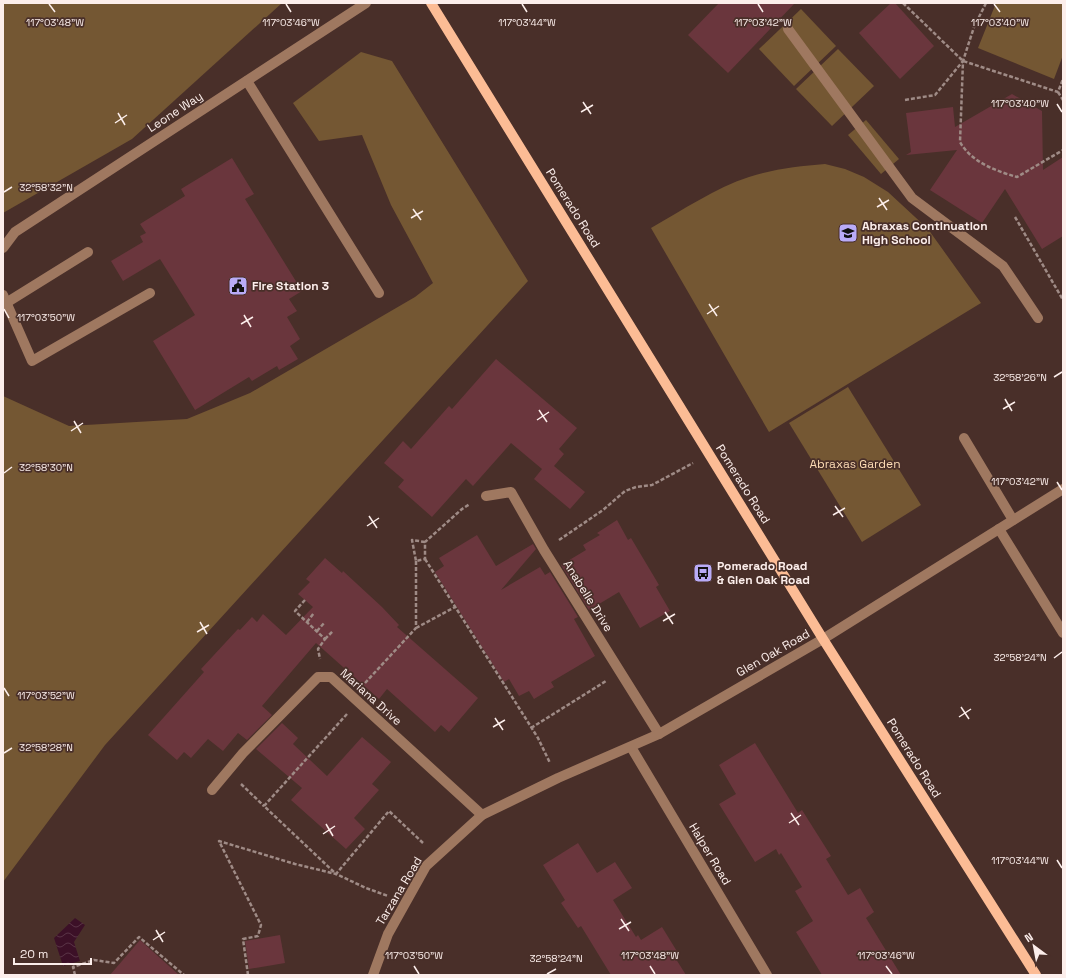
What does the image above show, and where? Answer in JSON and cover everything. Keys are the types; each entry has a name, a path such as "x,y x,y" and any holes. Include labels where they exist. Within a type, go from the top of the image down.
{"main road":[{"name":"Pomerado Road","path":"431,3 823,639 1036,975"}],"street":[{"name":"Leone Way","path":"3,248 15,232 366,3"},
{"path":"788,29 912,198 1003,266 1038,318"},
{"path":"247,81 379,293"},
{"path":"88,252 5,299 32,360 150,293"},
{"path":"964,438 1014,520"},
{"name":"Glen Oak Road","path":"482,815 558,778 659,734 823,639 1063,489"},
{"name":"Anabelle Drive","path":"486,496 511,492 544,550 659,734"},
{"path":"999,529 1063,633"},
{"name":"Mariana Drive","path":"212,790 243,753 318,677 331,677 482,815"},
{"name":"Halper Road","path":"631,747 767,975"},
{"name":"Tarzana Road","path":"373,975 388,934 426,866 482,815"}],"path":[{"path":"903,3 963,61 1058,92 1063,100"},
{"path":"986,3 974,27 963,61 960,142 965,151 995,171 1017,177 1063,150"},
{"path":"906,100 935,95 963,61"},
{"path":"1058,92 1063,79"},
{"path":"1015,217 1063,300"},
{"path":"544,550 603,510 625,491 636,487 652,485 710,455"},
{"path":"486,496 462,509 426,542 425,559 532,728 558,778"},
{"path":"416,628 416,561 412,540 426,542"},
{"path":"416,561 425,559"},
{"path":"305,600 295,611 325,639"},
{"path":"264,806 416,628 455,607"},
{"path":"306,622 314,613"},
{"path":"317,631 324,622"},
{"path":"323,677 318,649 333,630"},
{"path":"532,728 620,672"},
{"path":"227,772 336,874"},
{"path":"336,874 389,811 436,856"},
{"path":"248,975 243,939 258,936 261,925 219,842 294,864 336,874 372,891 406,902"},
{"path":"75,975 73,967 94,960 114,963 140,937 184,975"}],"green space":[{"path":"3,3 282,3 132,139 3,213"},
{"path":"996,3 1063,3 1063,55 1054,79 978,48"},
{"path":"801,9 836,46 794,86 759,49"},
{"path":"838,49 874,86 832,126 796,89"},
{"path":"361,52 392,61 528,281 105,745 3,882 3,396 69,426 187,419 250,393 415,297 433,283 391,205 362,135 319,141 293,103"},
{"path":"866,120 899,159 881,174 848,135"},
{"path":"825,164 845,169 864,177 888,192 928,229 981,303 769,432 651,228 699,200 724,187 749,177 777,170"},
{"name":"Abraxas Garden","path":"848,387 921,505 862,542 789,423"}],"water":[{"path":"75,918 85,925 74,942 80,961 63,966 54,938"}],"building":[{"path":"719,3 795,3 728,73 688,35"},
{"path":"891,3 895,3 934,46 900,79 859,33"},
{"path":"1012,94 1042,111 1043,170 1063,157 1063,236 1042,249 1005,189 982,223 930,190 957,150 906,155 911,152 906,113 953,107 955,127"},
{"name":"Fire Station 3","path":"232,158 254,194 245,199 302,291 289,299 297,311 287,317 300,339 290,346 298,359 279,370 277,366 252,381 249,377 195,410 153,341 195,315 160,259 123,281 111,261 143,242 140,236 146,233 140,224 185,196 181,189"},
{"path":"496,359 577,428 559,449 564,454 554,466 585,492 570,509 534,479 542,469 511,443 473,486 466,479 432,517 398,487 404,480 384,463 403,441 411,449 449,406 452,409"},
{"path":"617,520 628,540 631,538 659,585 656,587 670,611 640,628 619,592 589,610 561,565 586,550 583,545 600,535 597,533"},
{"path":"477,535 496,566 533,544 536,549 501,590 540,567 545,575 550,572 578,617 574,619 595,656 551,682 554,687 534,699 529,691 519,696 509,679 504,682 435,572 444,566 439,558"},
{"path":"325,558 342,573 343,571 382,607 399,625 397,627 478,698 449,732 441,725 435,732 387,689 379,699 316,643 262,706 272,715 247,740 238,733 223,751 208,739 191,758 184,752 177,760 148,735 204,672 201,669 238,629 240,630 252,617 257,622 263,614 286,635 313,607 298,594 310,582 306,579"},
{"path":"282,723 298,738 293,744 327,776 362,737 391,762 372,784 379,790 354,818 365,829 346,849 291,800 302,788 256,749"},
{"path":"755,743 798,813 802,810 831,856 826,859 848,895 860,888 874,912 866,918 901,975 822,975 796,932 813,921 795,891 802,887 781,853 779,855 776,849 755,862 719,804 736,794 719,765"},
{"path":"578,843 597,873 615,862 632,888 613,900 636,937 638,935 641,940 662,927 678,953 674,956 686,975 611,975 581,926 578,928 561,903 565,900 543,865"},
{"path":"280,935 285,963 249,969 245,941"},
{"path":"140,940 179,975 110,975"}],"place":[{"name":"Abraxas Continuation High School","path":"848,233"},
{"name":"Fire Station 3","path":"238,286"},
{"name":"Pomerado Road & Glen Oak Road","path":"703,573"}]}
